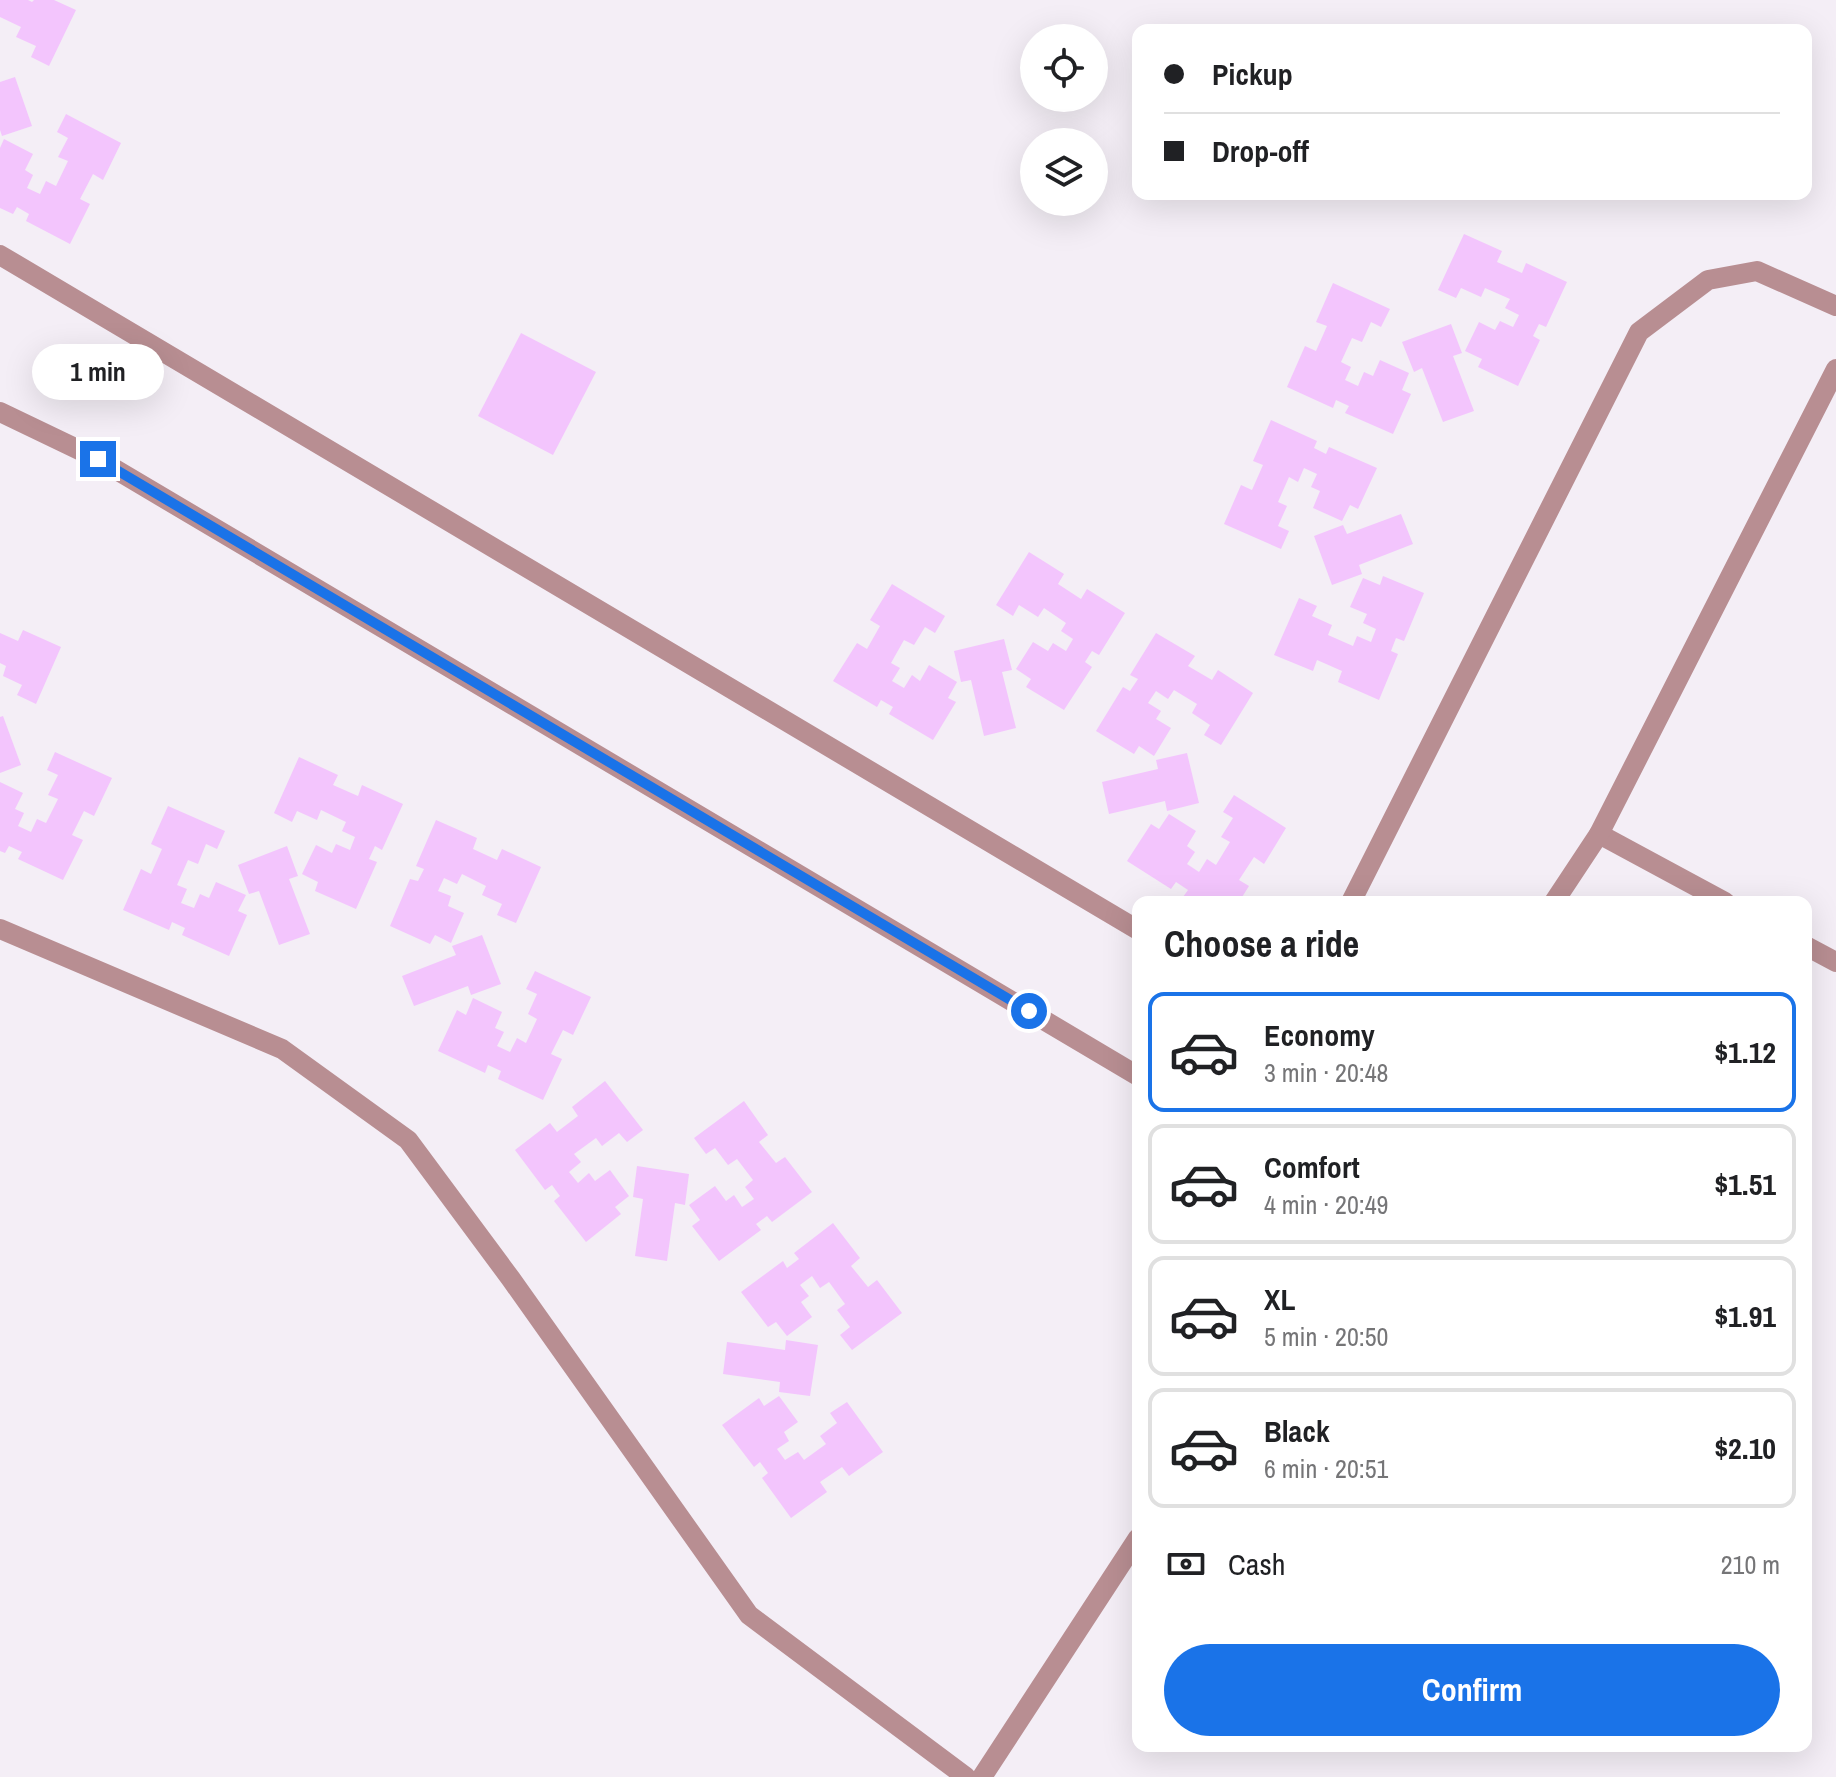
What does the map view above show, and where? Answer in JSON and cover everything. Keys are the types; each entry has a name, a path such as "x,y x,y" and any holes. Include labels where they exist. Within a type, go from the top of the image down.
{"street":[{"path":"0,255 1132,926"},
{"path":"1354,896 1639,332 1708,280 1757,271 1836,306"},
{"path":"1558,896 1599,834 1836,369"},
{"path":"0,412 98,459 1132,1072"},
{"path":"1599,834 1714,896"},
{"path":"0,929 282,1049 408,1140 511,1279 749,1615 966,1777"},
{"path":"1812,949 1836,962"},
{"path":"982,1777 1132,1547"}],"building":[{"path":"0,0 54,0 76,10 49,66 31,57 36,46 16,37 21,27 0,17"},
{"path":"15,77 32,126 2,136 0,82"},
{"path":"66,114 121,143 103,180 93,174 80,199 90,204 70,244 26,221 29,214 17,207 13,214 0,208 0,148 4,139 33,154 25,170 33,175 27,188 40,194 46,181 56,186 68,161 58,157 68,138 57,132"},
{"path":"1464,234 1502,251 1497,262 1522,273 1526,263 1567,282 1546,327 1539,324 1533,336 1540,340 1518,386 1478,367 1482,359 1465,351 1479,322 1495,330 1500,321 1513,327 1519,315 1505,308 1510,299 1485,288 1481,297 1461,288 1456,298 1438,290"},
{"path":"1333,283 1390,309 1381,327 1371,322 1362,342 1352,338 1341,362 1351,367 1345,380 1358,386 1364,372 1373,376 1380,360 1409,373 1402,390 1411,394 1393,434 1345,413 1349,406 1336,400 1333,408 1287,387 1305,346 1316,351 1327,326 1316,322"},
{"path":"1451,324 1462,353 1453,356 1474,411 1443,422 1422,368 1414,372 1402,342"},
{"path":"521,333 596,372 553,455 478,416"},
{"path":"1271,420 1317,441 1314,448 1326,454 1329,447 1377,468 1358,509 1350,505 1342,521 1313,508 1320,491 1311,487 1317,474 1304,468 1298,482 1289,477 1278,502 1287,506 1278,526 1289,531 1281,549 1224,524 1241,485 1252,490 1263,465 1253,461"},
{"path":"1401,514 1413,544 1359,565 1362,574 1332,585 1314,536 1343,525 1347,534"},
{"path":"1029,552 1064,574 1058,584 1081,599 1087,589 1125,613 1099,655 1092,651 1085,662 1092,667 1064,710 1026,687 1031,679 1016,669 1033,642 1048,651 1053,643 1066,651 1073,639 1061,631 1066,623 1044,608 1038,617 1019,605 1013,616 996,605"},
{"path":"1383,576 1424,593 1404,641 1396,638 1391,651 1398,654 1379,700 1338,682 1342,671 1317,660 1313,671 1274,655 1299,598 1317,606 1312,616 1332,625 1328,635 1353,646 1357,636 1371,642 1376,629 1363,623 1367,614 1350,607 1363,578 1380,585"},
{"path":"892,584 945,616 935,633 925,627 914,645 904,640 891,663 900,668 892,681 904,688 912,675 920,681 929,665 957,682 948,698 956,702 933,740 889,714 893,707 881,700 877,707 833,681 857,643 867,649 880,626 870,620"},
{"path":"23,630 61,647 36,704 17,695 22,685 3,676 6,666 0,663 0,633 18,641"},
{"path":"1156,633 1195,656 1188,666 1212,680 1218,670 1253,693 1221,745 1204,735 1210,725 1192,713 1197,704 1174,690 1168,699 1156,691 1148,703 1161,711 1156,719 1171,728 1154,756 1139,746 1134,754 1096,731 1123,687 1130,691 1138,679 1130,675"},
{"path":"1004,639 1012,670 1002,672 1016,728 984,736 971,680 961,682 954,651"},
{"path":"3,716 21,765 0,773 0,717"},
{"path":"55,752 112,778 94,816 84,811 72,835 83,840 63,880 18,859 22,852 9,846 5,853 0,851 0,782 23,793 15,809 24,813 18,826 31,832 37,819 46,823 58,799 48,795 58,775 47,770"},
{"path":"1187,753 1199,803 1167,811 1165,801 1109,814 1102,782 1158,769 1156,760"},
{"path":"299,757 338,775 333,785 358,796 362,785 403,804 382,850 375,846 369,859 377,862 356,909 315,891 318,882 302,874 316,845 332,853 336,844 350,850 355,837 342,831 346,822 321,810 317,820 297,811 292,822 274,813"},
{"path":"1234,795 1286,828 1264,864 1254,857 1239,880 1249,886 1243,896 1184,896 1188,890 1176,882 1171,889 1127,861 1151,824 1159,829 1169,814 1196,831 1187,846 1195,852 1187,864 1199,872 1207,859 1216,865 1230,842 1221,837 1233,818 1223,812"},
{"path":"168,806 225,831 217,849 206,844 198,864 188,860 177,885 187,889 181,903 194,908 200,894 209,898 216,882 246,895 238,911 247,915 229,956 182,935 185,928 172,922 169,930 123,910 141,869 151,874 162,849 151,844"},
{"path":"436,820 477,838 473,849 497,860 502,849 541,867 516,923 497,915 502,904 482,895 486,886 462,874 457,884 444,878 438,891 451,896 448,906 464,913 451,943 435,935 430,944 390,926 410,879 418,881 424,869 416,866"},
{"path":"287,846 298,876 289,879 310,934 279,945 259,891 249,894 238,865"},
{"path":"482,935 501,984 471,995 468,986 414,1006 402,976 456,955 452,946"},
{"path":"535,971 591,997 573,1035 563,1030 551,1054 562,1059 543,1100 498,1079 501,1071 488,1065 485,1073 438,1051 457,1010 466,1015 473,998 502,1012 495,1028 504,1032 497,1046 510,1052 517,1038 526,1043 537,1019 528,1014 537,994 526,989"},
{"path":"605,1081 643,1130 627,1142 619,1133 602,1146 596,1138 574,1154 581,1162 569,1172 578,1183 589,1173 595,1181 610,1170 629,1196 615,1207 621,1214 586,1242 554,1201 560,1196 552,1185 545,1190 515,1150 550,1123 557,1132 578,1116 572,1107"},
{"path":"744,1101 768,1135 759,1142 776,1163 785,1157 812,1192 772,1222 767,1216 756,1224 761,1230 719,1261 692,1226 700,1220 689,1205 715,1186 726,1201 734,1195 742,1207 754,1199 745,1187 753,1180 737,1159 728,1165 715,1148 706,1154 694,1138"},
{"path":"637,1166 689,1174 685,1205 675,1203 667,1261 635,1256 643,1199 633,1197"},
{"path":"833,1223 860,1258 851,1266 868,1287 877,1280 902,1313 852,1350 840,1335 850,1327 837,1310 845,1304 829,1282 820,1288 812,1276 800,1285 809,1296 801,1302 812,1317 787,1336 776,1322 768,1327 741,1292 783,1261 787,1268 799,1259 794,1253"},
{"path":"786,1340 818,1345 810,1396 779,1392 780,1382 723,1374 727,1342 785,1350"},
{"path":"779,1396 798,1422 784,1432 789,1441 777,1449 785,1460 798,1452 804,1460 826,1444 820,1436 837,1423 830,1413 847,1402 883,1452 849,1476 842,1467 820,1482 827,1492 791,1518 762,1478 768,1473 760,1462 754,1467 722,1425 759,1398 764,1406"}],"route":[{"path":"98,459 1029,1011"}]}
